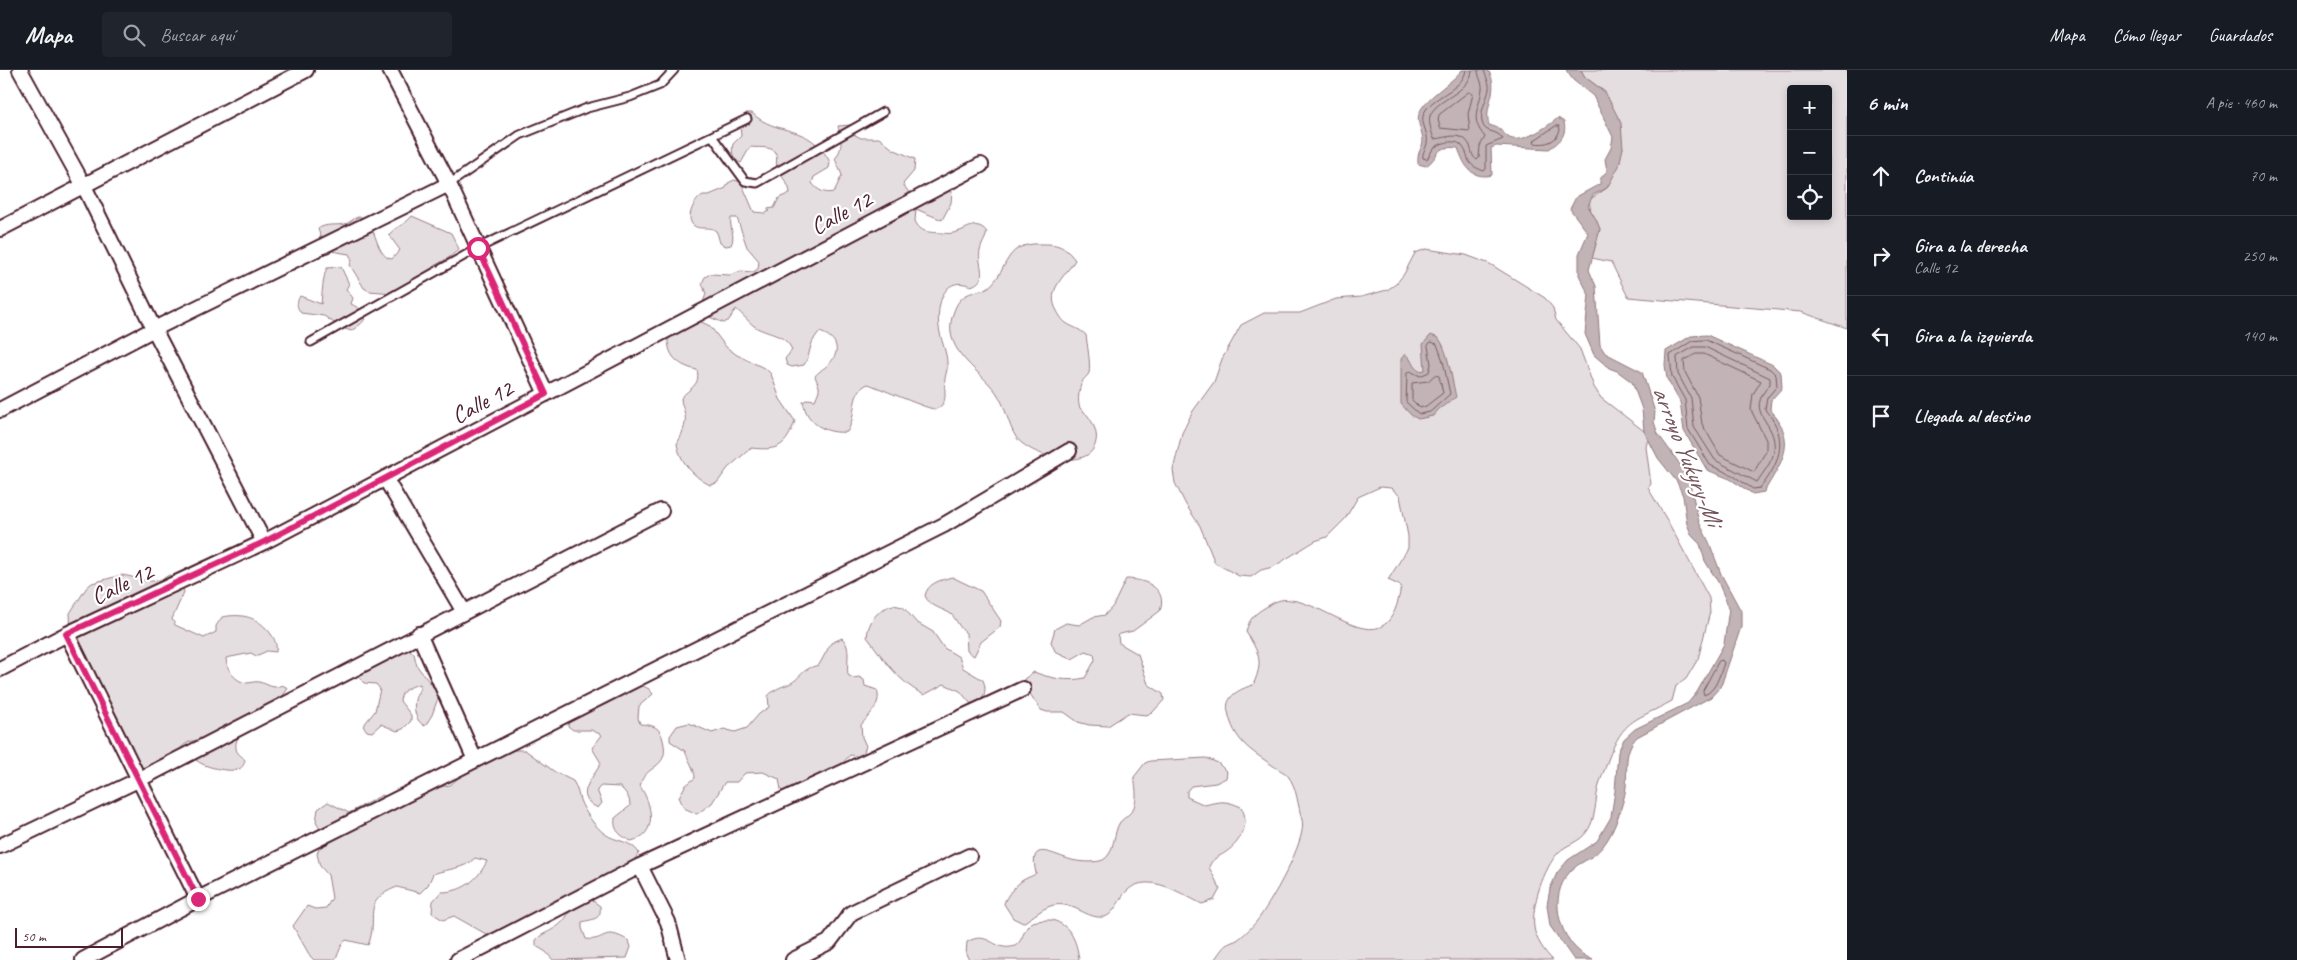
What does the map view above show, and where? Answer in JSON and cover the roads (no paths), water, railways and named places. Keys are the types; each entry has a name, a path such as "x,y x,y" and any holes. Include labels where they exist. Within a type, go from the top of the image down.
{"street":[{"path":"20,70 84,186 154,329 264,542"},
{"path":"0,228 306,70"},
{"path":"390,70 449,184 546,394"},
{"name":"Calle 12","path":"0,669 66,634 264,542 981,165"},
{"path":"0,410 154,329 449,184"},
{"path":"83,960 198,899 944,525 1069,451"},
{"path":"385,478 464,612"},
{"path":"0,846 138,780 661,511"},
{"path":"66,634 198,899"},
{"path":"419,634 475,760"},
{"path":"458,960 640,866 1023,689"},
{"path":"793,960 829,942 851,913 970,856"},
{"path":"640,866 668,922 678,960"}],"lane":[{"path":"449,184 520,135 587,108 630,97 660,84 674,70"},
{"path":"712,136 745,181 756,183 883,112"},
{"path":"311,342 478,248 747,119"}],"water":[{"path":"1462,70 1488,70 1492,78 1493,84 1488,110 1489,125 1499,128 1508,137 1519,139 1534,134 1558,118 1564,122 1565,127 1562,138 1549,149 1496,146 1491,148 1492,175 1479,175 1469,170 1458,148 1445,148 1441,150 1426,166 1418,164 1418,156 1423,141 1418,120 1419,114 1426,102"},
{"path":"1566,70 1581,70 1585,77 1605,92 1621,123 1623,148 1619,166 1607,188 1593,195 1588,206 1600,229 1589,270 1596,286 1600,345 1605,353 1642,372 1655,412 1654,422 1658,434 1682,467 1690,484 1699,522 1721,574 1741,611 1741,627 1721,686 1711,697 1637,737 1628,754 1625,795 1612,833 1598,852 1574,868 1563,882 1558,903 1562,925 1572,944 1581,953 1593,960 1574,960 1550,926 1547,905 1550,889 1557,873 1568,860 1597,841 1611,817 1618,752 1624,739 1635,729 1688,703 1697,692 1724,644 1729,608 1718,582 1705,561 1700,544 1692,536 1687,524 1683,496 1677,482 1658,458 1644,431 1642,409 1632,382 1617,371 1609,368 1594,355 1585,334 1589,295 1579,275 1579,254 1588,233 1570,209 1576,197 1600,184 1600,179 1607,171 1605,159 1611,148 1613,137 1593,96 1573,80"},
{"path":"1431,335 1438,338 1444,348 1456,397 1439,409 1433,416 1418,419 1411,415 1401,404 1401,359 1405,354 1419,371 1425,370 1423,344"},
{"path":"1707,335 1773,365 1781,373 1782,388 1771,400 1770,409 1784,432 1785,451 1777,470 1764,492 1753,494 1730,479 1707,470 1684,431 1680,402 1667,379 1666,351 1691,336"}],"water label":[{"name":"arroyo Yukyry-Mi","path":"1688,455"}]}
